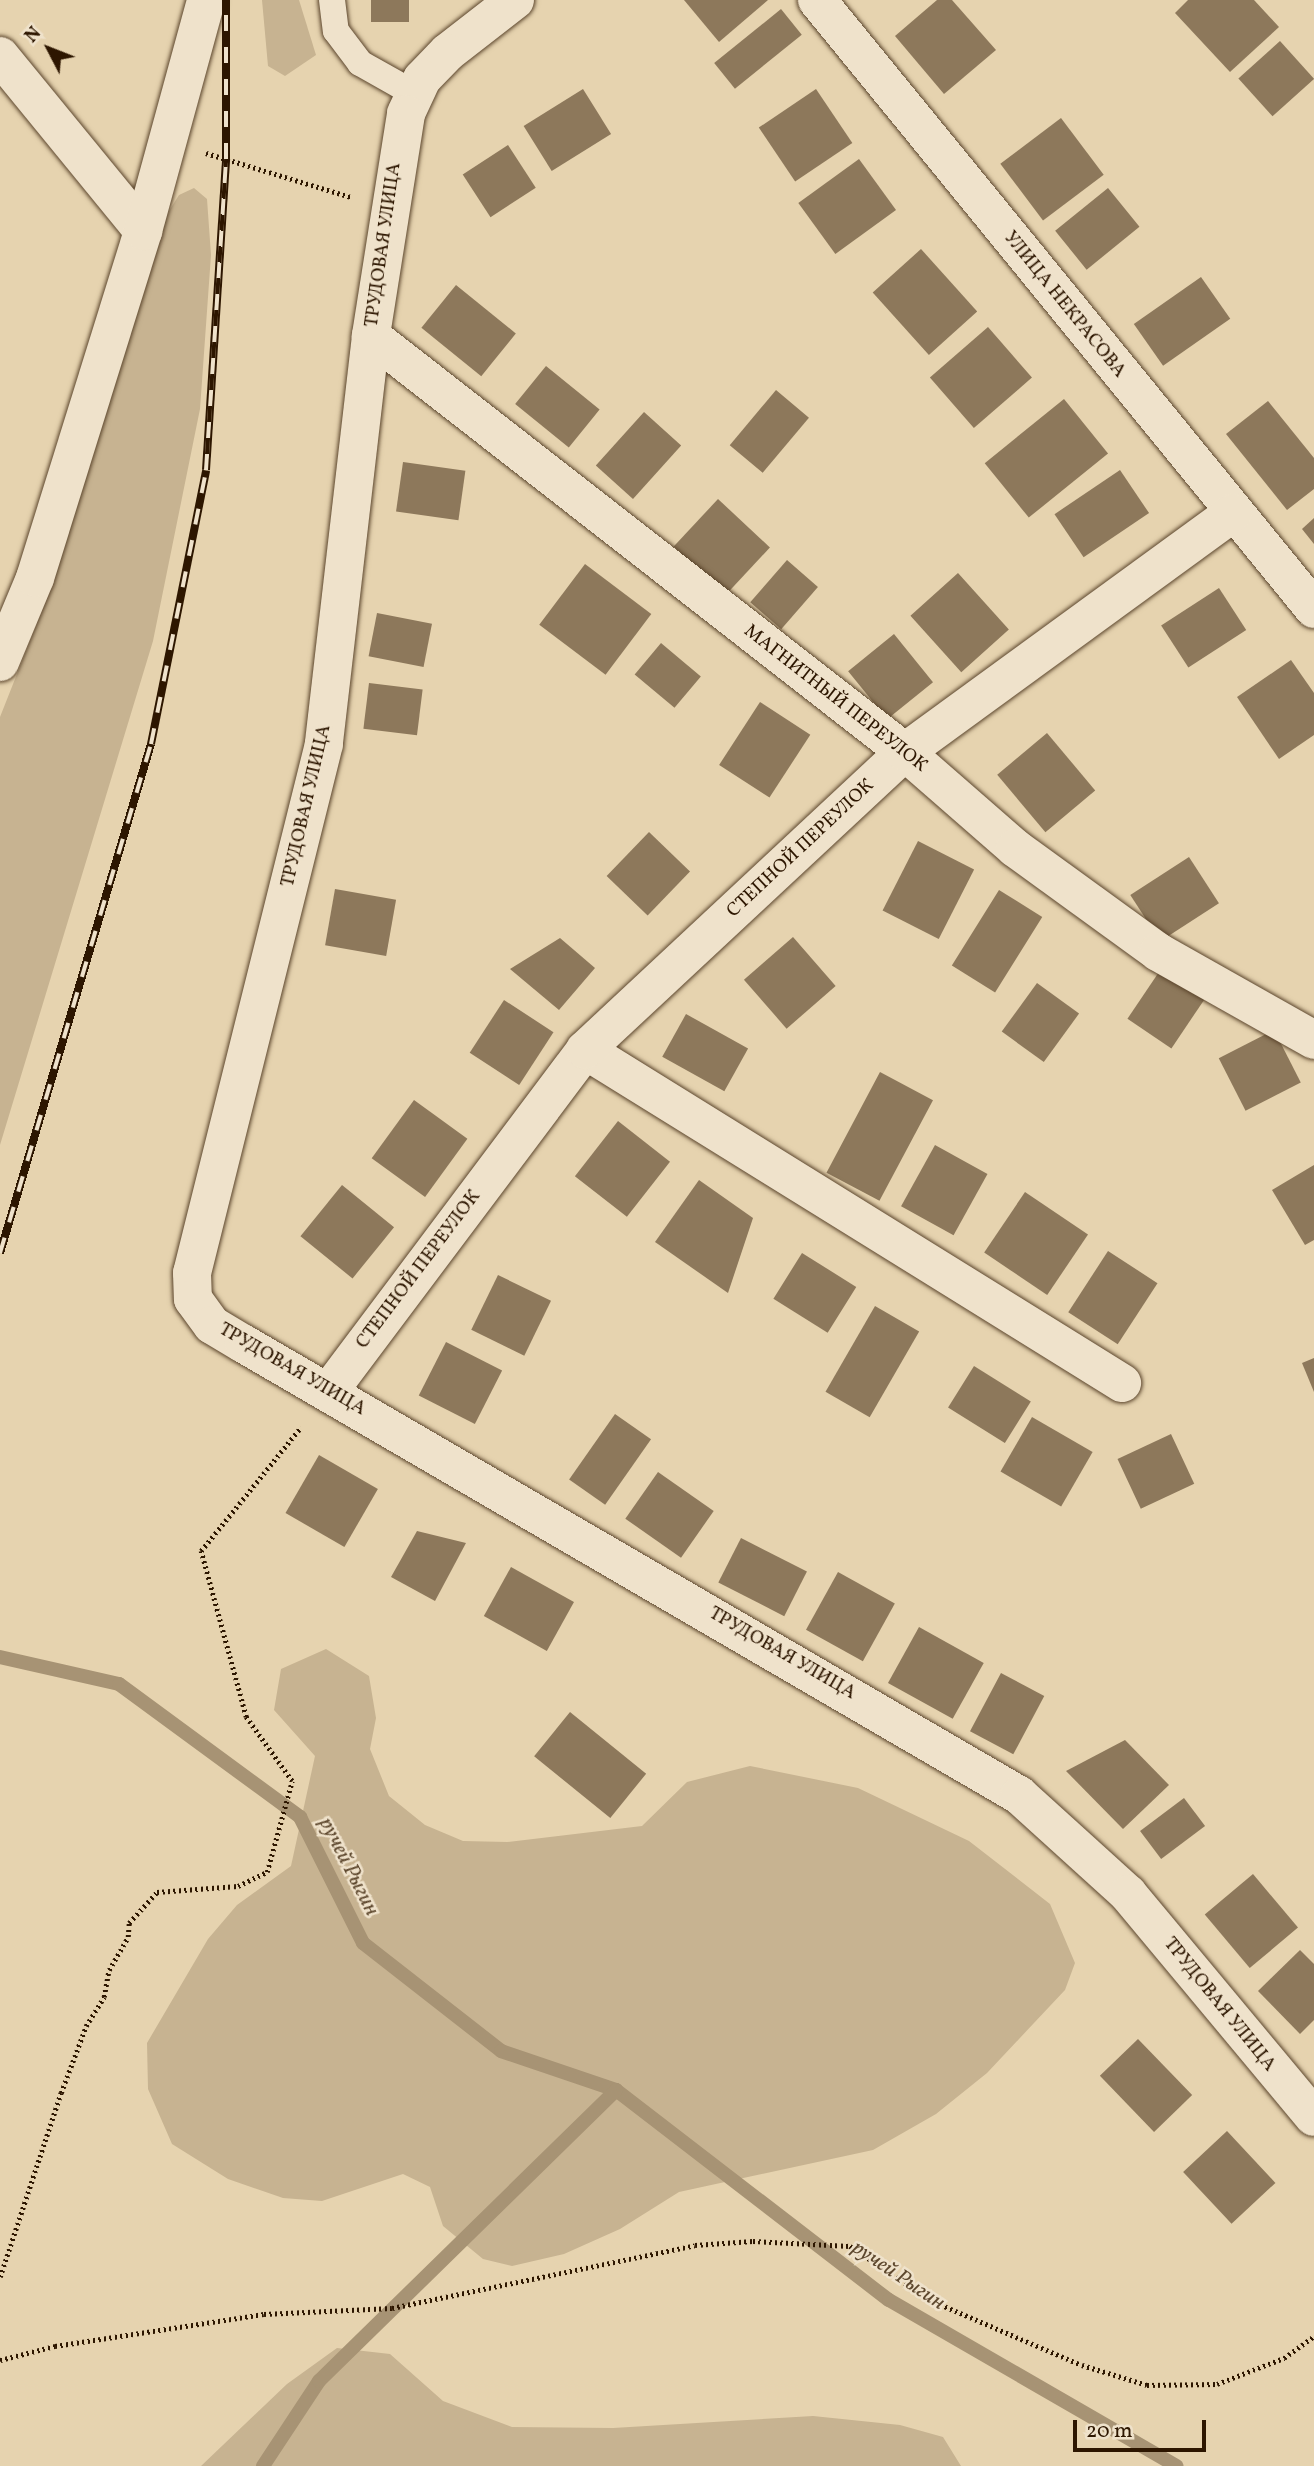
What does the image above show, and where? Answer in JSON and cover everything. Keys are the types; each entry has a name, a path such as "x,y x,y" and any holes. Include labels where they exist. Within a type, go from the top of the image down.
{"street":[{"path":"2,652 36,578 143,232 206,0"},
{"name":"ТРУДОВАЯ УЛИЦА","path":"515,0 447,53 415,94 406,114 389,207 371,336 324,744 192,1273 193,1299 212,1325 330,1390 1019,1795 1128,1894 1314,2117"},
{"name":"УЛИЦА НЕКРАСОВА","path":"817,0 1314,609"},
{"path":"0,56 143,232"},
{"name":"МАГНИТНЫЙ ПЕРЕУЛОК","path":"371,336 905,752 1015,848 1158,952 1314,1040"},
{"name":"СТЕПНОЙ ПЕРЕУЛОК","path":"330,1390 585,1049 905,752 1233,513"},
{"path":"585,1049 1122,1383"}],"lane":[{"path":"332,0 336,31 359,63 415,94"}],"path":[{"path":"168,142 389,207"},
{"path":"0,2277 61,2093 86,2026 104,1997 109,1970 128,1937 129,1923 157,1892 238,1885 268,1872 292,1781 246,1717 201,1551 330,1390"},
{"path":"0,2360 55,2346 264,2314 392,2308 695,2245 753,2241 850,2246 930,2300 1082,2365 1147,2385 1217,2384 1284,2358 1314,2336"}],"shaded area":[{"path":"262,0 299,0 316,55 285,76 268,66"},
{"path":"194,188 207,199 211,255 200,409 153,641 0,1145 0,717 49,593 151,259 169,211 179,195"},
{"path":"326,1649 369,1676 376,1718 370,1749 389,1796 425,1825 463,1841 507,1842 642,1826 687,1782 750,1766 858,1788 969,1841 1050,1904 1075,1963 1065,1990 987,2073 936,2114 873,2150 679,2192 620,2229 564,2254 512,2266 483,2259 443,2226 430,2187 403,2174 322,2201 283,2198 228,2179 172,2144 148,2089 147,2043 208,1939 237,1905 291,1866 315,1756 274,1710 281,1669"},
{"path":"337,2348 390,2354 443,2401 512,2427 613,2428 813,2416 900,2425 943,2437 961,2466 201,2466 287,2384"}],"building":[{"path":"371,0 409,0 409,22 371,22"},
{"path":"684,0 768,0 719,42"},
{"path":"937,0 952,0 996,50 944,94 895,36"},
{"path":"1188,0 1254,0 1279,27 1230,72 1175,13"},
{"path":"781,9 802,35 735,89 714,63"},
{"path":"1280,41 1314,79 1273,116 1238,78"},
{"path":"583,89 611,134 552,171 524,126"},
{"path":"816,89 852,143 795,181 759,128"},
{"path":"1061,118 1104,175 1043,220 1000,164"},
{"path":"508,145 536,188 490,217 463,174"},
{"path":"859,159 896,210 835,254 798,203"},
{"path":"1108,188 1139,227 1087,270 1055,231"},
{"path":"921,249 977,311 929,355 873,292"},
{"path":"1201,277 1230,319 1163,366 1134,324"},
{"path":"456,285 516,333 481,376 421,328"},
{"path":"988,327 1032,378 974,428 930,378"},
{"path":"546,366 600,409 569,448 515,404"},
{"path":"776,390 809,418 763,473 730,445"},
{"path":"1064,399 1108,453 1029,518 985,463"},
{"path":"1268,401 1314,458 1314,489 1287,510 1226,434"},
{"path":"644,412 681,445 633,499 596,466"},
{"path":"403,462 465,471 458,520 396,512"},
{"path":"1120,470 1149,513 1084,557 1055,514"},
{"path":"718,499 770,547 726,595 674,547"},
{"path":"1314,518 1314,544 1302,529"},
{"path":"787,560 818,587 781,629 750,602"},
{"path":"585,564 651,614 606,675 539,625"},
{"path":"958,573 1009,629 961,672 910,616"},
{"path":"1219,588 1246,630 1188,668 1161,626"},
{"path":"377,613 432,624 424,667 369,656"},
{"path":"894,634 933,682 887,719 848,671"},
{"path":"661,643 701,676 674,708 635,674"},
{"path":"1291,660 1314,693 1314,735 1279,759 1237,697"},
{"path":"369,683 423,690 417,735 363,729"},
{"path":"760,702 810,735 769,798 719,765"},
{"path":"1047,733 1095,790 1045,832 997,775"},
{"path":"649,832 690,872 648,915 607,876"},
{"path":"918,841 974,870 939,939 883,910"},
{"path":"1189,857 1219,903 1160,941 1130,895"},
{"path":"335,889 396,900 386,956 325,945"},
{"path":"999,890 1042,917 995,993 952,965"},
{"path":"793,937 836,986 787,1029 744,980"},
{"path":"560,938 595,968 559,1010 510,969"},
{"path":"1161,969 1205,999 1171,1048 1127,1019"},
{"path":"1037,983 1079,1014 1044,1062 1002,1032"},
{"path":"504,1000 553,1032 519,1085 470,1053"},
{"path":"686,1014 748,1048 724,1091 662,1057"},
{"path":"1274,1030 1301,1083 1246,1111 1219,1058"},
{"path":"880,1072 933,1100 879,1201 826,1173"},
{"path":"414,1100 467,1139 425,1197 372,1158"},
{"path":"618,1121 670,1162 627,1217 575,1176"},
{"path":"935,1145 987,1174 954,1235 901,1206"},
{"path":"1314,1165 1314,1240 1305,1245 1272,1190"},
{"path":"699,1180 753,1218 728,1293 655,1242"},
{"path":"342,1185 394,1227 353,1278 300,1236"},
{"path":"1025,1192 1088,1234 1047,1295 984,1253"},
{"path":"1108,1251 1157,1283 1118,1344 1068,1312"},
{"path":"802,1253 856,1287 828,1333 773,1299"},
{"path":"498,1275 551,1301 524,1356 471,1330"},
{"path":"875,1306 919,1332 870,1417 826,1392"},
{"path":"446,1342 502,1371 475,1424 419,1395"},
{"path":"1314,1358 1314,1392 1302,1363"},
{"path":"974,1366 1031,1402 1005,1443 948,1408"},
{"path":"615,1414 651,1439 605,1505 569,1480"},
{"path":"1032,1417 1093,1452 1061,1507 1000,1472"},
{"path":"1171,1434 1194,1484 1141,1509 1118,1459"},
{"path":"319,1455 378,1489 344,1547 285,1513"},
{"path":"658,1472 714,1511 681,1558 625,1519"},
{"path":"417,1531 466,1543 435,1601 391,1577"},
{"path":"741,1538 807,1572 784,1616 718,1583"},
{"path":"511,1567 574,1602 547,1651 484,1616"},
{"path":"838,1572 895,1604 863,1661 806,1630"},
{"path":"919,1627 984,1663 953,1719 888,1683"},
{"path":"1001,1673 1044,1696 1013,1754 970,1731"},
{"path":"570,1712 646,1774 610,1818 534,1756"},
{"path":"1125,1740 1169,1785 1123,1829 1066,1771"},
{"path":"1184,1798 1205,1826 1161,1859 1140,1831"},
{"path":"1253,1874 1298,1928 1250,1968 1205,1914"},
{"path":"1300,1950 1314,1964 1314,2020 1300,2034 1258,1991"},
{"path":"1138,2039 1192,2095 1154,2132 1100,2076"},
{"path":"1227,2131 1275,2183 1232,2224 1183,2172"}],"waterway":[{"name":"ручей Рыгин","path":"0,1657 119,1684 300,1817 363,1943 501,2051 616,2090 889,2300 1176,2466"},
{"name":"ручей Рыгин","path":"263,2466 319,2381 616,2090"}],"railway":[{"path":"0,1253 151,744 206,470 226,159 226,0"}]}
